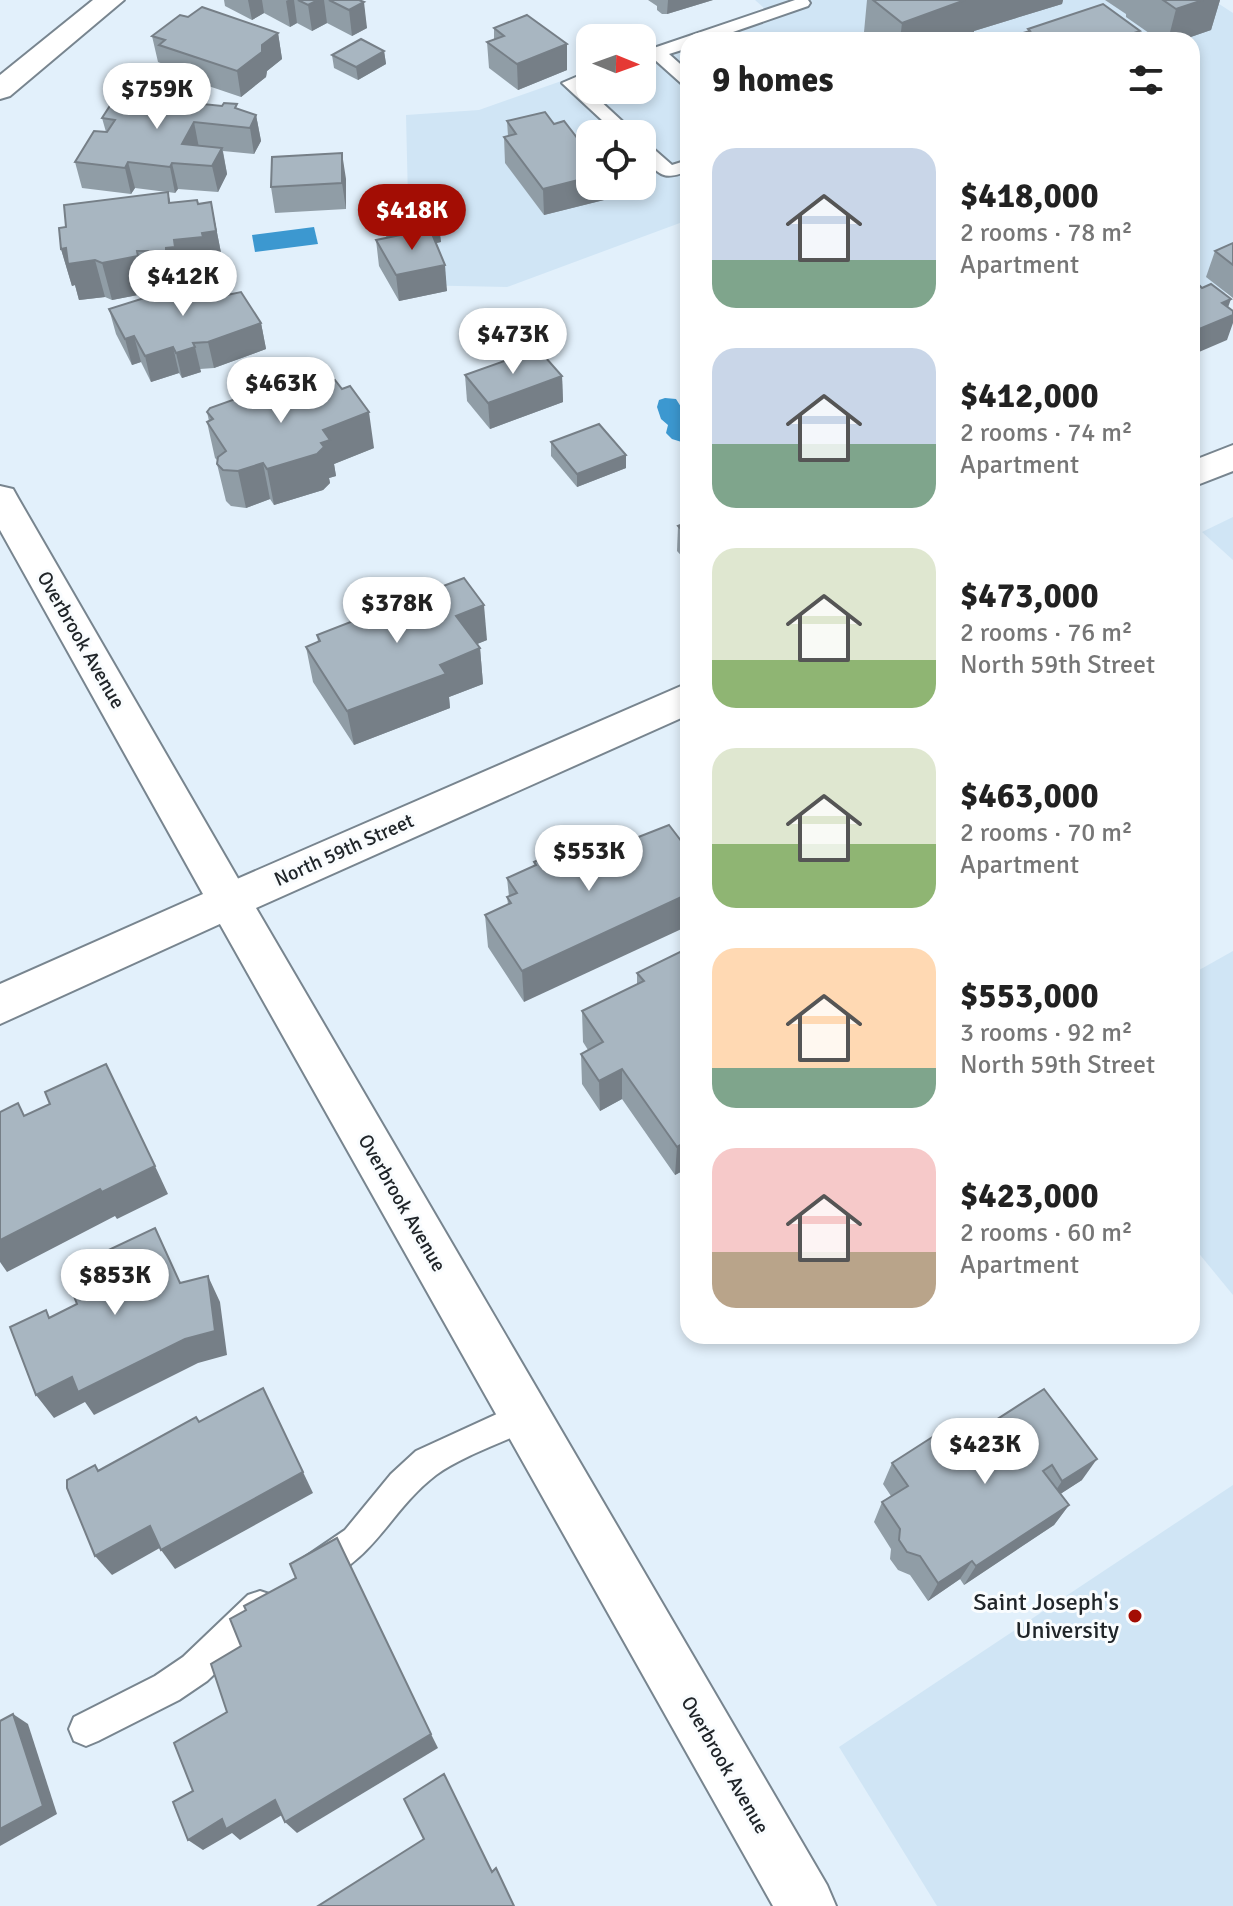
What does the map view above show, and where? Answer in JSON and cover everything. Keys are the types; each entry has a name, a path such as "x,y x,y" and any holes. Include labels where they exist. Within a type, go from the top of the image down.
{"street":[{"path":"0,90 110,0"},
{"path":"1200,471 1233,457"},
{"name":"Overbrook Avenue","path":"0,498 806,1906"},
{"name":"North 59th Street","path":"0,1005 680,702"}],"lane":[{"path":"717,32 804,1"},
{"path":"738,25 746,32"},
{"path":"656,54 680,45"},
{"path":"656,60 680,75"},
{"path":"594,104 612,120"},
{"path":"656,160 669,172 680,168"},
{"path":"86,1729 167,1688 195,1669 228,1635 287,1586 356,1541 402,1485 427,1462 525,1416"}],"shaded area":[{"path":"755,0 1213,0 1233,13 1233,290 1200,302 1200,32 699,32 765,9"},
{"path":"680,39 680,223 507,287 410,285 406,115 479,110 576,76 576,104 656,104 656,47"},
{"path":"1233,517 1233,560 1202,532"},
{"path":"1233,951 1233,1295 1200,1255 1200,970"},
{"name":"Saint Joseph's University","path":"1233,1485 1233,1906 937,1906 839,1747"}],"water":[{"path":"314,227 318,244 255,252 252,235"},
{"path":"676,399 680,405 680,442 666,433 668,425 661,419 657,407 659,400"}],"building":[{"path":"298,0 318,0 308,5"},
{"path":"329,0 359,0 364,2 349,10"},
{"path":"873,0 965,0 902,23"},
{"path":"1163,0 1203,0 1176,9"},
{"path":"1103,4 1140,31 1027,32 1030,31 1028,29"},
{"path":"202,7 278,33 262,45 262,52 237,71 159,45 165,40 152,36 180,15 188,17"},
{"path":"527,15 567,44 517,64 487,42 504,36 494,28"},
{"path":"361,39 384,51 356,67 332,55"},
{"path":"122,87 168,92 163,100 222,106 224,103 237,104 235,108 256,115 250,128 194,122 182,144 222,148 212,166 172,163 170,167 128,162 125,168 75,162 94,131 107,132 115,120 102,118"},
{"path":"545,112 554,124 564,121 576,136 576,181 543,189 504,137 516,134 507,121"},
{"path":"342,153 342,183 271,187 272,157"},
{"path":"168,192 169,203 211,202 216,231 202,233 203,237 174,240 175,247 166,248 166,251 137,251 138,256 102,263 95,260 68,264 66,248 61,249 59,228 66,227 64,205"},
{"path":"425,201 439,228 392,237 378,211"},
{"path":"430,229 445,265 396,275 376,240"},
{"path":"1233,243 1233,265 1215,251"},
{"path":"205,279 215,289 215,295 208,299 241,292 261,323 208,342 193,343 195,347 176,353 173,347 145,356 134,336 125,339 109,309"},
{"path":"1211,284 1231,299 1222,303 1233,311 1233,315 1200,329 1200,286"},
{"path":"538,349 562,376 488,403 465,375"},
{"path":"335,380 342,389 350,386 369,412 323,430 330,440 321,443 324,447 317,454 267,469 263,463 238,471 223,470 217,464 218,457 226,451 207,422 213,419 207,412 210,408 241,397 257,400 281,396"},
{"path":"599,424 626,455 577,474 551,442"},
{"path":"464,578 484,605 456,616 480,648 440,665 446,674 347,711 306,647 320,641 317,635"},
{"path":"669,825 680,839 680,898 522,971 485,915 511,903 507,897 517,893 507,878 564,848 567,851 603,834 613,847"},
{"path":"680,952 680,1145 677,1147 622,1069 599,1081 581,1054 603,1042 582,1011 644,981 637,973"},
{"path":"106,1064 155,1166 102,1192 100,1189 0,1240 0,1112 18,1103 24,1116 50,1104 45,1092"},
{"path":"155,1228 180,1283 208,1276 215,1331 185,1339 78,1392 72,1377 36,1395 10,1327 46,1310 49,1318 77,1304 64,1271"},
{"path":"263,1388 303,1472 161,1550 150,1526 95,1556 67,1488 67,1480 95,1465 98,1471 196,1417 199,1422"},
{"path":"1044,1389 1097,1459 1062,1481 1052,1465 1043,1471 1069,1505 976,1566 972,1561 938,1583 920,1556 907,1552 899,1540 900,1529 882,1502 908,1486 892,1463 934,1436 946,1452"},
{"path":"337,1538 431,1734 285,1822 275,1800 226,1829 222,1819 188,1840 173,1802 193,1791 174,1743 227,1712 211,1664 241,1646 230,1619 246,1610 244,1606 296,1578 290,1564"},
{"path":"13,1714 43,1806 0,1829 0,1721"},
{"path":"444,1774 492,1872 496,1868 514,1906 318,1906 424,1839 404,1799"}],"place":[{"name":"Saint Joseph's University","path":"1135,1616"}]}
